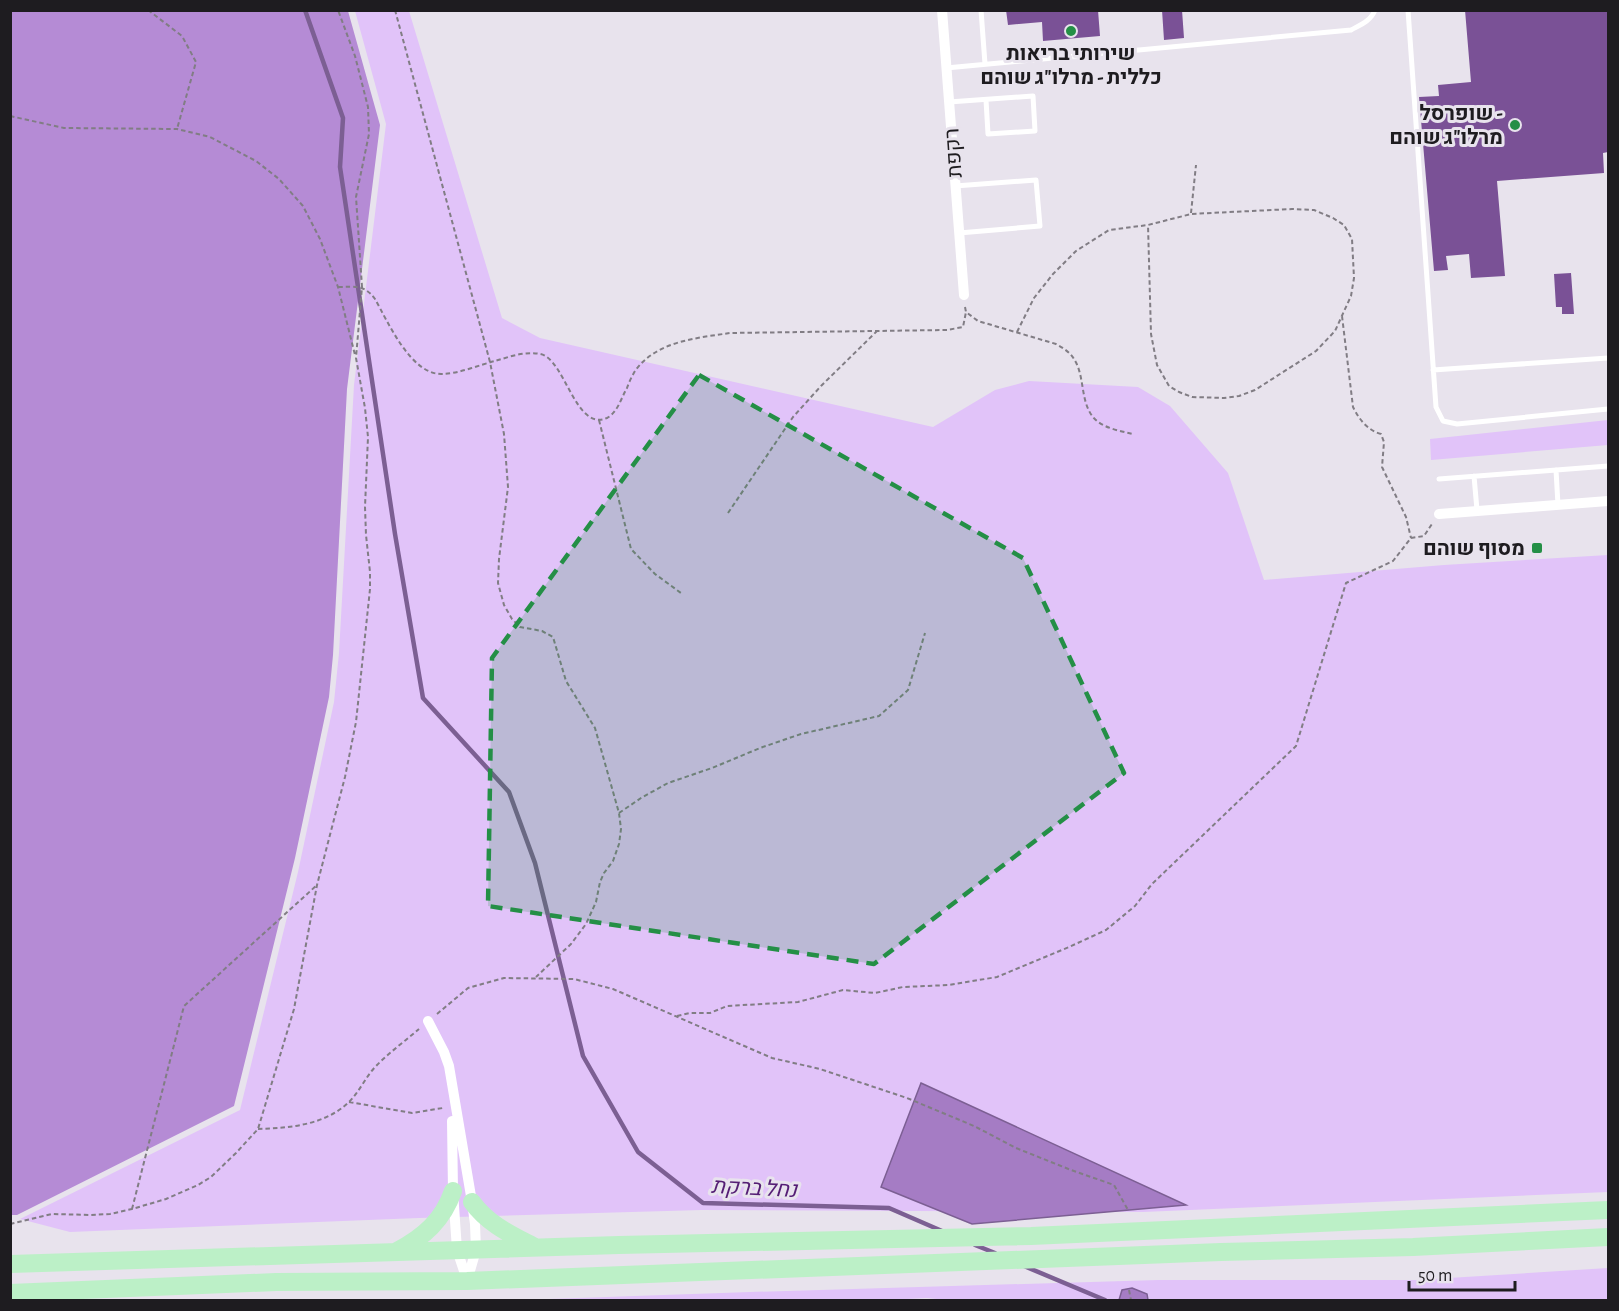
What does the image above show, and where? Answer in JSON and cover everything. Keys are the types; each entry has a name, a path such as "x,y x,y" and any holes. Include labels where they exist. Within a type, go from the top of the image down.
{"main road":[{"path":"393,1252 419,1238 433,1226 443,1213 453,1191"},
{"path":"472,1202 493,1225 538,1248"},
{"path":"10,1264 1031,1236 1608,1210"},
{"path":"10,1293 276,1282 467,1281 1221,1252 1413,1247 1608,1237"}],"street":[{"name":"רקפת","path":"942,10 964,295"},
{"path":"1439,514 1608,501"},
{"path":"428,1021 444,1052 452,1084 472,1202 476,1250 467,1281"},
{"path":"452,1084 453,1191 457,1250 467,1281"}],"lane":[{"path":"981,10 985,64"},
{"path":"946,68 1351,30 1365,23 1373,16 1375,10"},
{"path":"1408,10 1436,407 1443,421 1457,424 1608,409"},
{"path":"949,102 1033,96 1035,131 988,134 986,100"},
{"path":"956,186 1036,180 1040,226 959,233"},
{"path":"1433,370 1608,358"},
{"path":"1439,479 1608,466"},
{"path":"1556,470 1558,505"},
{"path":"1474,476 1477,511"}],"path":[{"path":"148,10 182,36 196,62 177,129"},
{"path":"338,10 355,56 368,107 369,134 356,197 362,287 356,358"},
{"path":"395,10 490,362 504,434 508,487 498,583 504,605 520,627 542,631 553,637 566,681 595,728 619,813 621,829 619,844 613,861 604,873 596,902 586,924 571,944 536,977"},
{"path":"10,116 64,128 177,129 210,137 256,161 279,179 303,206 320,239 338,287 356,358 368,437 365,507 370,572 356,722 345,777 317,885 294,1009 258,1129 237,1153 210,1177 198,1185 166,1198 110,1214 52,1214 10,1224"},
{"path":"1191,214 1196,165"},
{"path":"1017,332 1034,298 1053,274 1076,251 1109,230 1148,225 1191,214 1314,210 1344,225 1352,239 1354,278 1351,296 1335,331 1316,351 1255,390 1239,396 1224,398 1192,397 1169,386 1157,365 1153,350 1148,225"},
{"path":"338,287 362,287 369,291 407,354 427,371 441,374 465,370 522,354 543,354 552,361 582,410 590,417 599,420 614,413 636,371 646,359 669,345 730,333 947,330 963,327 966,312 964,295"},
{"path":"966,312 978,321 1056,344 1067,351 1079,371 1089,411 1096,421 1110,428 1133,434"},
{"path":"1342,315 1353,407 1358,418 1369,428 1381,434 1384,442 1382,468 1406,517 1411,538"},
{"path":"728,513 793,417 877,331"},
{"path":"599,420 631,549 655,574 681,593"},
{"path":"677,1016 690,1012 710,1013 727,1006 798,1002 843,990 875,993 903,987 949,985 997,977 1106,930 1135,906 1152,884 1296,747 1346,583 1393,561 1411,538 1424,536 1439,514"},
{"path":"619,813 640,798 668,783 760,748 801,734 879,717 908,690 925,633"},
{"path":"132,1209 184,1006 317,885"},
{"path":"258,1129 315,1122 334,1113 349,1102 375,1066 468,988 504,978 574,979 613,988 772,1058 820,1069 907,1098 974,1126 1016,1148 1114,1185 1128,1210"},
{"path":"349,1102 412,1113 452,1106"},
{"path":"1129,1290 1131,1300"}],"highlighted area":[{"path":"699,375 1023,558 1124,773 874,964 488,906 492,658"}],"shaded area":[{"path":"11,10 348,11 380,125 347,389 329,697 295,858 234,1106 17,1215 10,1215"},
{"path":"355,11 409,11 502,318 540,338 933,427 995,390 1029,381 1138,387 1170,406 1228,473 1264,580 1444,565 1608,555 1608,1192 1143,1212 702,1210 419,1218 70,1232 20,1219 240,1110 298,872 334,702 339,653 354,385 386,124"},
{"path":"1608,420 1608,445 1431,460 1430,439"},
{"path":"921,1083 1186,1205 972,1224 881,1187"},
{"path":"1608,1268 1608,1300 946,1300 927,1298 888,1300 520,1300 1158,1280 1416,1280"},
{"path":"1132,1288 1147,1294 1148,1300 1119,1300 1122,1290"}],"building":[{"name":"שירותי בריאות כללית - מרלו\"ג שוהם","path":"1006,10 1098,10 1100,36 1043,41 1042,22 1008,25"},
{"name":"שירותי בריאות כללית - מרלו\"ג שוהם","path":"1162,10 1182,10 1184,38 1164,40"},
{"name":"שופרסל - מרלו\"ג שוהם","path":"1465,10 1608,10 1608,152 1603,153 1604,173 1497,181 1505,276 1471,278 1469,254 1446,256 1448,270 1434,271 1419,97 1439,96 1438,85 1471,82"},
{"path":"1571,273 1574,314 1562,314 1562,307 1556,307 1554,274"}],"waterway":[{"path":"305,10 343,118 340,167 395,534 423,698 509,792 535,863 583,1056 638,1152 703,1203 889,1208 942,1231"},
{"name":"נחל ברקת","path":"975,1245 995,1253"},
{"name":"נחל ברקת","path":"1024,1266 1105,1300"}],"place":[{"name":"שירותי בריאות כללית - מרלו\"ג שוהם","path":"1071,31"},
{"name":"שופרסל - מרלו\"ג שוהם","path":"1515,125"},
{"name":"מסוף שוהם","path":"1537,548"}]}
